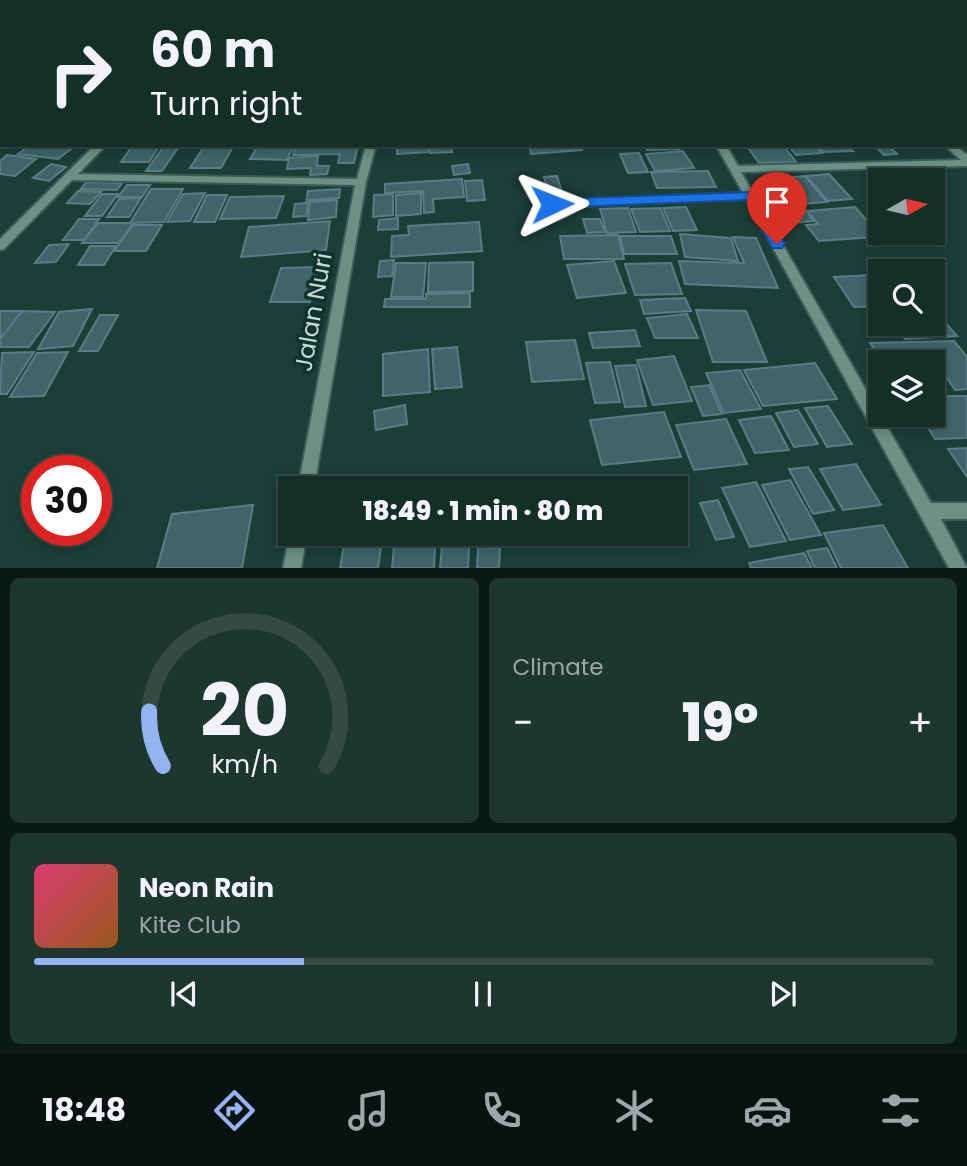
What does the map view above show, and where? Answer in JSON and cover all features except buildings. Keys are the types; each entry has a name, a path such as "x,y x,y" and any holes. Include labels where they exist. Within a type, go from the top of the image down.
{"street":[{"path":"0,246 99,147"},
{"name":"Jalan Nuri","path":"308,476 361,183 370,147"},
{"path":"722,147 959,568"},
{"path":"951,147 967,162"},
{"path":"735,169 967,162"},
{"path":"71,177 361,183"},
{"path":"552,204 750,196"},
{"path":"927,511 967,511"},
{"path":"292,568 296,546"}],"route":[{"path":"552,204 750,196 777,244"}]}
